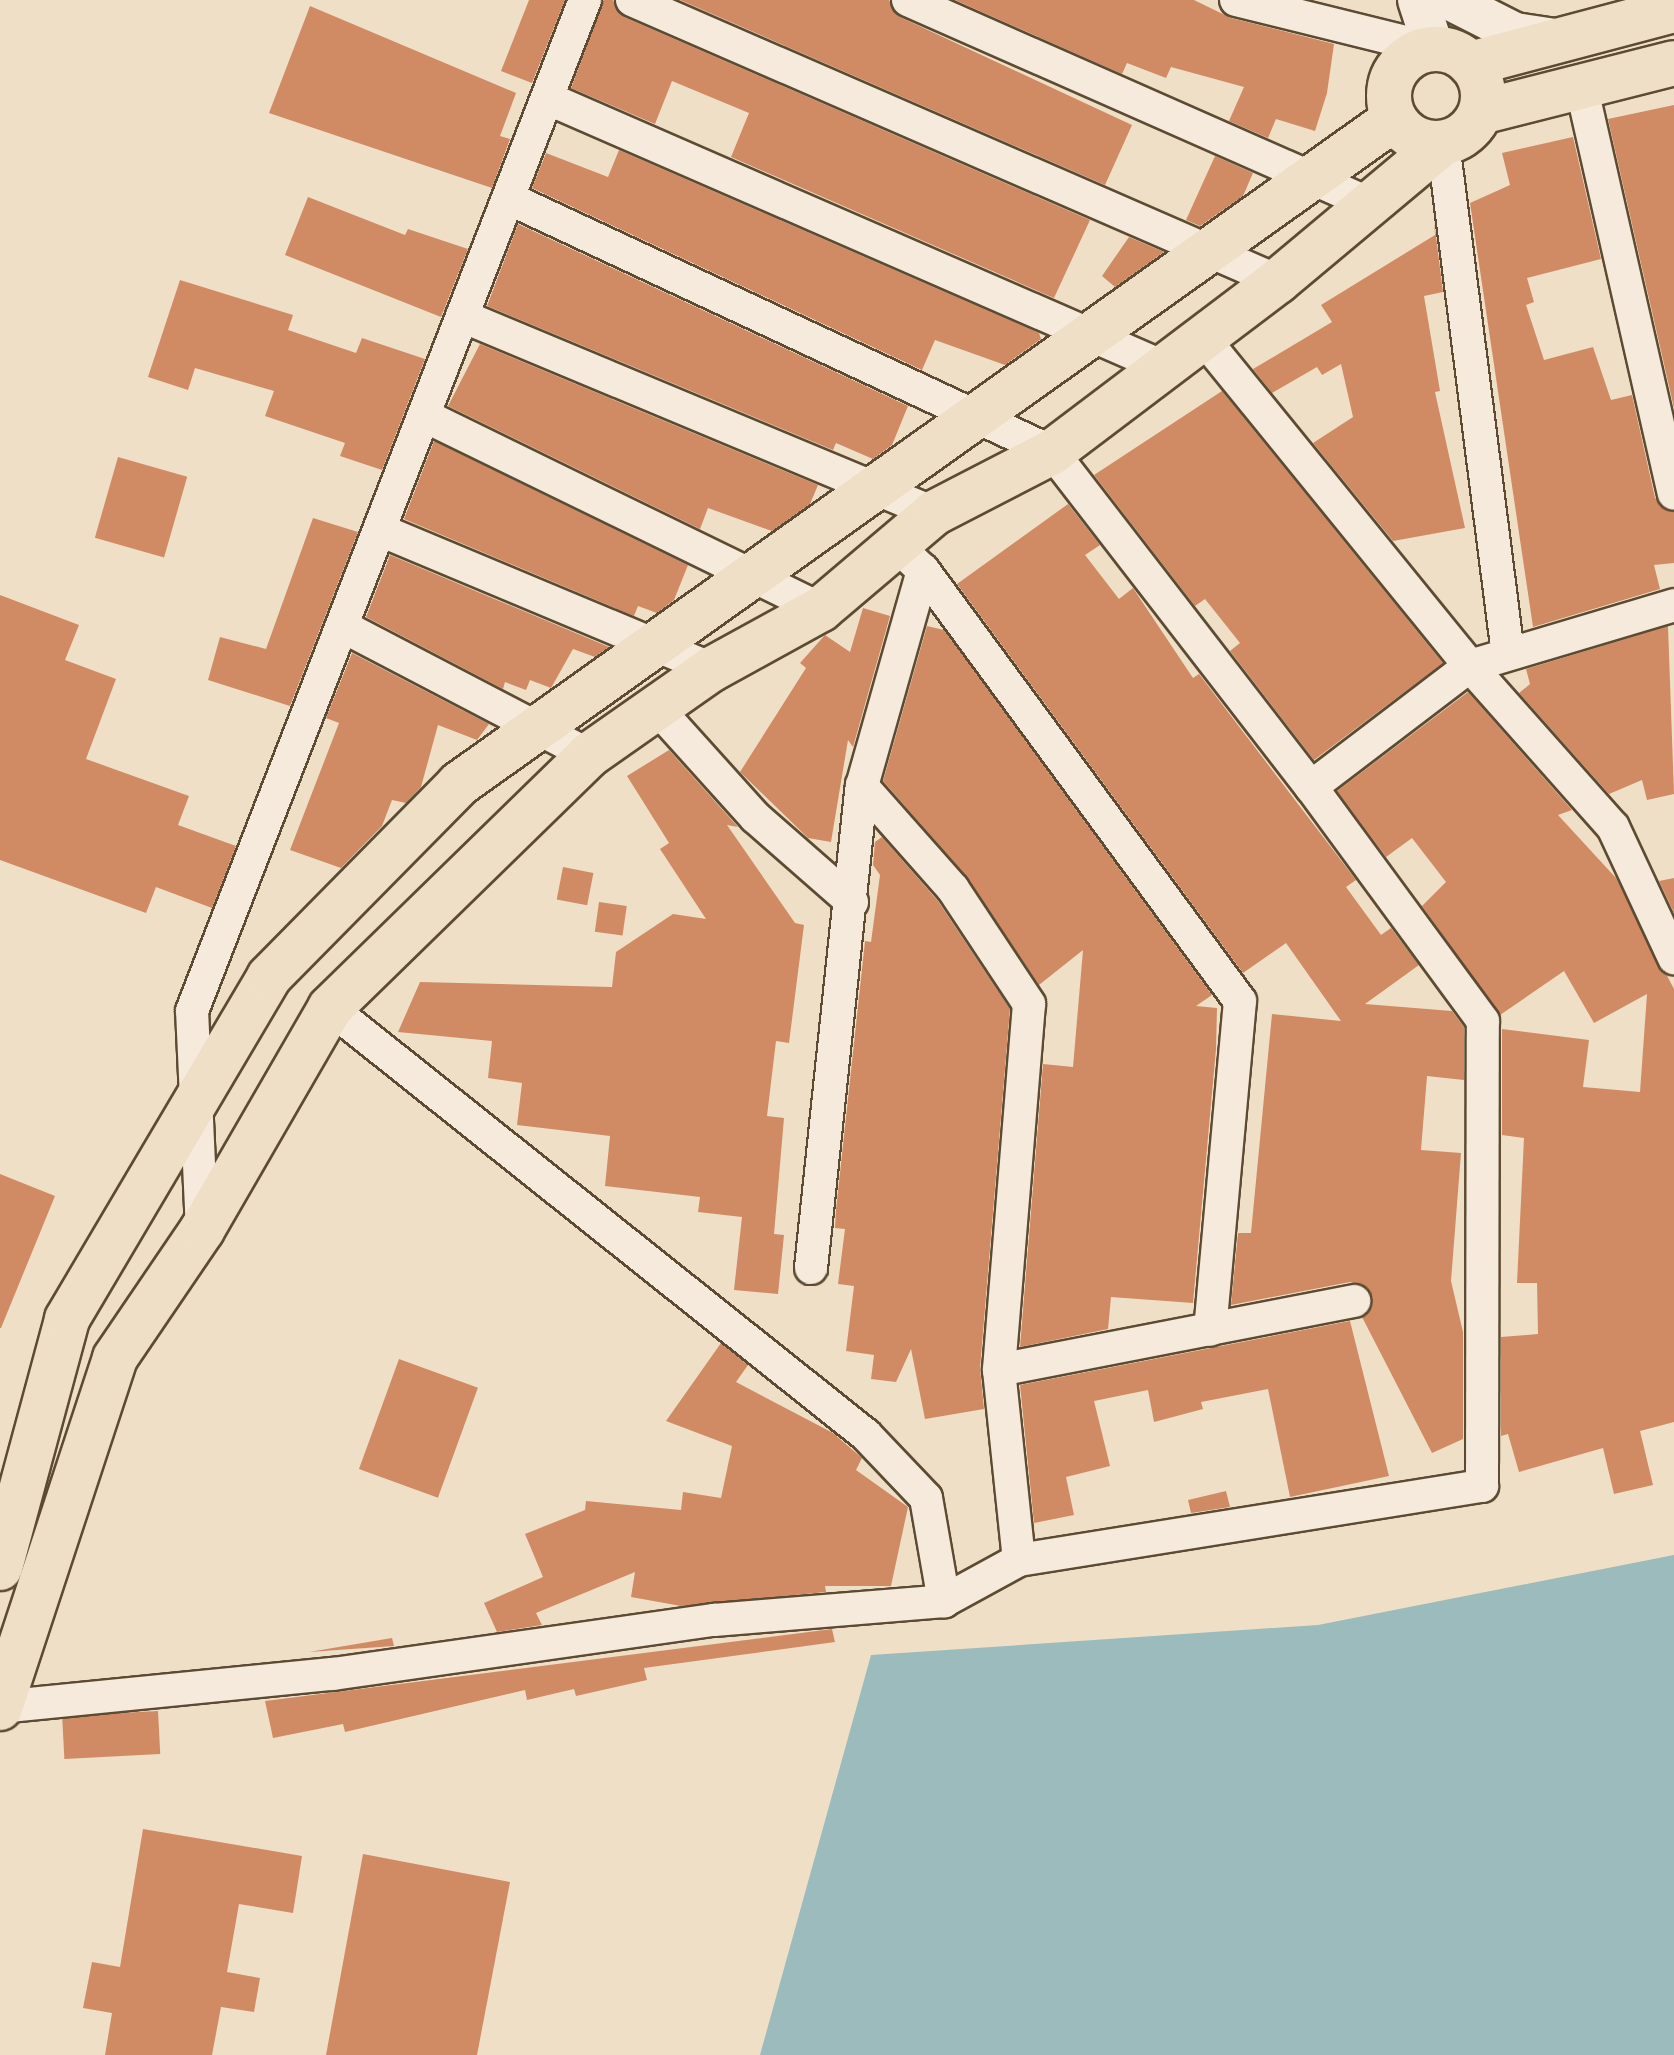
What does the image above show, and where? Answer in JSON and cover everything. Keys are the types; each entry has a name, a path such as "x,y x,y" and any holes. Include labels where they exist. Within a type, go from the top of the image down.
{"main road":[{"path":"1443,143 1417,140 1394,119 1395,73 1452,56 1572,42 1674,10"},
{"path":"1452,56 1481,82 1481,112"},
{"path":"0,1707 115,1358 202,1230 330,1008 589,755 712,669 910,558 934,513 1052,452 1278,281 1365,202 1443,143 1462,136 1481,112 1674,63"},
{"path":"0,1568 67,1319 269,977 459,784 1095,337 1394,119"}],"street":[{"path":"202,1230 192,1011 427,417 462,316 585,0"},
{"path":"632,0 1278,281"},
{"path":"908,0 1365,202"},
{"path":"1236,0 1452,56"},
{"path":"1418,0 1452,56"},
{"path":"1450,0 1515,33 1572,42"},
{"path":"1581,85 1674,494"},
{"path":"549,99 1164,367"},
{"path":"1443,143 1508,654"},
{"path":"0,1707 333,1674 714,1620 944,1601 1019,1560 1482,1486 1483,1021 1311,787 1052,452 508,198"},
{"path":"462,316 934,513"},
{"path":"1204,339 1470,666 1613,827 1674,958"},
{"path":"427,417 821,609"},
{"path":"380,530 712,669"},
{"path":"811,1268 862,786 910,558"},
{"path":"910,558 1240,1001 1210,1330"},
{"path":"1311,787 1470,666 1674,605"},
{"path":"342,626 589,755"},
{"path":"656,707 755,817 852,902"},
{"path":"862,786 953,889 1029,1004 999,1370 1019,1560"},
{"path":"330,1008 866,1435 926,1498 944,1601"},
{"path":"999,1370 1354,1301"}],"water":[{"path":"1674,1555 1674,2055 760,2055 871,1655 1318,1625"}],"building":[{"path":"529,0 565,0 532,83 501,71"},
{"path":"604,0 613,0 624,17 1090,220 1054,298 731,157 749,113 672,81 655,124 571,88"},
{"path":"680,0 889,0 900,17 1132,125 1105,185"},
{"path":"955,0 1194,0 1231,18 1334,44 1327,93 1315,131 1276,119 1268,138 1229,121 1244,87 1171,67 1166,78 1127,63 1122,74"},
{"path":"310,6 516,93 500,136 510,139 492,188 269,113"},
{"path":"1674,105 1674,408 1608,119"},
{"path":"1573,137 1601,259 1527,278 1534,302 1526,305 1544,360 1593,347 1611,400 1632,395 1655,498 1674,512 1674,563 1654,565 1660,589 1533,627 1470,203 1510,185 1502,153"},
{"path":"619,150 1039,333 1041,339 1005,365 935,340 922,370 532,188 546,153 608,177"},
{"path":"1215,156 1253,173 1243,196 1200,226 1186,220"},
{"path":"308,197 405,235 408,229 468,249 441,317 285,255"},
{"path":"1434,220 1443,292 1424,296 1440,391 1435,392 1465,528 1393,541 1313,443 1353,417 1341,364 1322,375 1317,367 1272,393 1253,369 1332,322 1321,305 1435,235"},
{"path":"518,224 908,406 892,445 873,459 836,443 833,450 487,306"},
{"path":"1129,237 1164,252 1115,287 1102,276"},
{"path":"180,280 293,315 288,330 356,353 362,338 425,359 382,470 340,456 345,443 265,416 274,391 195,368 188,390 148,377"},
{"path":"480,344 818,485 810,504 772,531 708,508 700,529 448,406"},
{"path":"1222,391 1443,663 1314,760 1230,651 1240,643 1205,599 1195,606 1094,475"},
{"path":"434,441 688,565 674,600 657,613 638,606 634,616 404,519"},
{"path":"118,457 187,477 164,558 95,538"},
{"path":"1068,504 1100,545 1085,555 1119,599 1133,588 1193,678 1199,674 1356,880 1346,887 1381,935 1391,928 1419,965 1365,1004 1452,1011 1464,1027 1464,1080 1427,1076 1421,1150 1461,1153 1451,1281 1463,1332 1463,1439 1432,1453 1362,1317 1372,1306 1368,1288 1350,1282 1231,1305 1238,1233 1251,1233 1272,1014 1341,1021 1286,943 1243,973 957,584"},
{"path":"313,518 358,532 290,706 208,680 220,637 266,649"},
{"path":"390,555 609,647 595,657 573,649 551,688 530,680 526,690 505,682 503,689 366,617"},
{"path":"0,595 79,625 65,660 116,679 86,759 189,796 178,825 236,846 212,908 156,887 146,913 0,860"},
{"path":"863,608 890,616 853,747 848,740 831,842 808,838 740,772 806,668 800,663 825,635 850,652"},
{"path":"927,626 944,630 1212,995 1196,1006 1217,1008 1193,1303 1111,1297 1108,1329 1020,1347 1043,1064 1073,1067 1083,950 1039,985 967,877 883,781"},
{"path":"1668,626 1674,794 1647,800 1642,780 1609,794 1519,693 1530,684 1526,669"},
{"path":"352,653 489,724 477,740 438,725 421,787 406,803 392,800 382,826 341,868 290,850 339,723 326,718"},
{"path":"1468,692 1572,810 1558,815 1616,878 1674,989 1674,1422 1640,1431 1653,1485 1614,1494 1603,1448 1519,1472 1508,1434 1501,1436 1501,1337 1538,1334 1537,1283 1517,1283 1524,1138 1502,1135 1502,1029 1589,1040 1583,1087 1640,1092 1647,994 1594,1023 1564,971 1500,1015 1422,906 1446,882 1412,838 1386,857 1337,791"},
{"path":"669,750 738,827 727,825 795,923 804,925 789,1043 776,1041 767,1116 784,1118 774,1234 784,1235 778,1294 734,1290 742,1217 698,1212 700,1197 605,1186 610,1136 517,1125 522,1083 488,1078 492,1041 398,1032 420,982 612,987 616,952 673,914 706,919 660,849 669,843 627,776"},
{"path":"882,837 938,901 1010,1009 980,1368 984,1409 925,1419 911,1349 896,1382 871,1379 874,1355 846,1351 854,1286 838,1284 845,1229 835,1228 836,1210 865,941 871,942 880,875 873,865 875,842"},
{"path":"563,867 593,873 587,905 557,899"},
{"path":"1674,878 1674,913 1659,881"},
{"path":"599,902 627,906 623,936 595,932"},
{"path":"0,1174 55,1196 1,1328 0,1328"},
{"path":"1350,1321 1389,1476 1290,1497 1268,1389 1201,1402 1203,1409 1154,1422 1148,1390 1094,1401 1110,1466 1066,1477 1074,1515 1034,1523 1020,1385"},
{"path":"721,1343 748,1365 736,1382 833,1433 862,1458 856,1470 908,1507 891,1586 825,1586 826,1592 681,1606 631,1597 635,1572 536,1613 542,1625 497,1632 484,1603 543,1577 525,1534 585,1510 586,1501 681,1510 683,1492 721,1498 732,1446 666,1421"},
{"path":"399,1359 478,1388 438,1498 359,1469"},
{"path":"1226,1491 1230,1507 1191,1513 1188,1500"},
{"path":"832,1629 835,1642 644,1668 647,1680 576,1696 574,1689 527,1700 525,1690 345,1732 343,1724 273,1738 265,1701"},
{"path":"392,1638 394,1646 309,1652"},
{"path":"158,1711 160,1754 64,1759 62,1716"},
{"path":"143,1829 302,1856 293,1913 239,1904 227,1972 260,1978 254,2012 221,2007 212,2055 105,2055 112,2013 83,2008 92,1962 120,1967"},
{"path":"363,1854 510,1882 477,2055 326,2055"}]}
